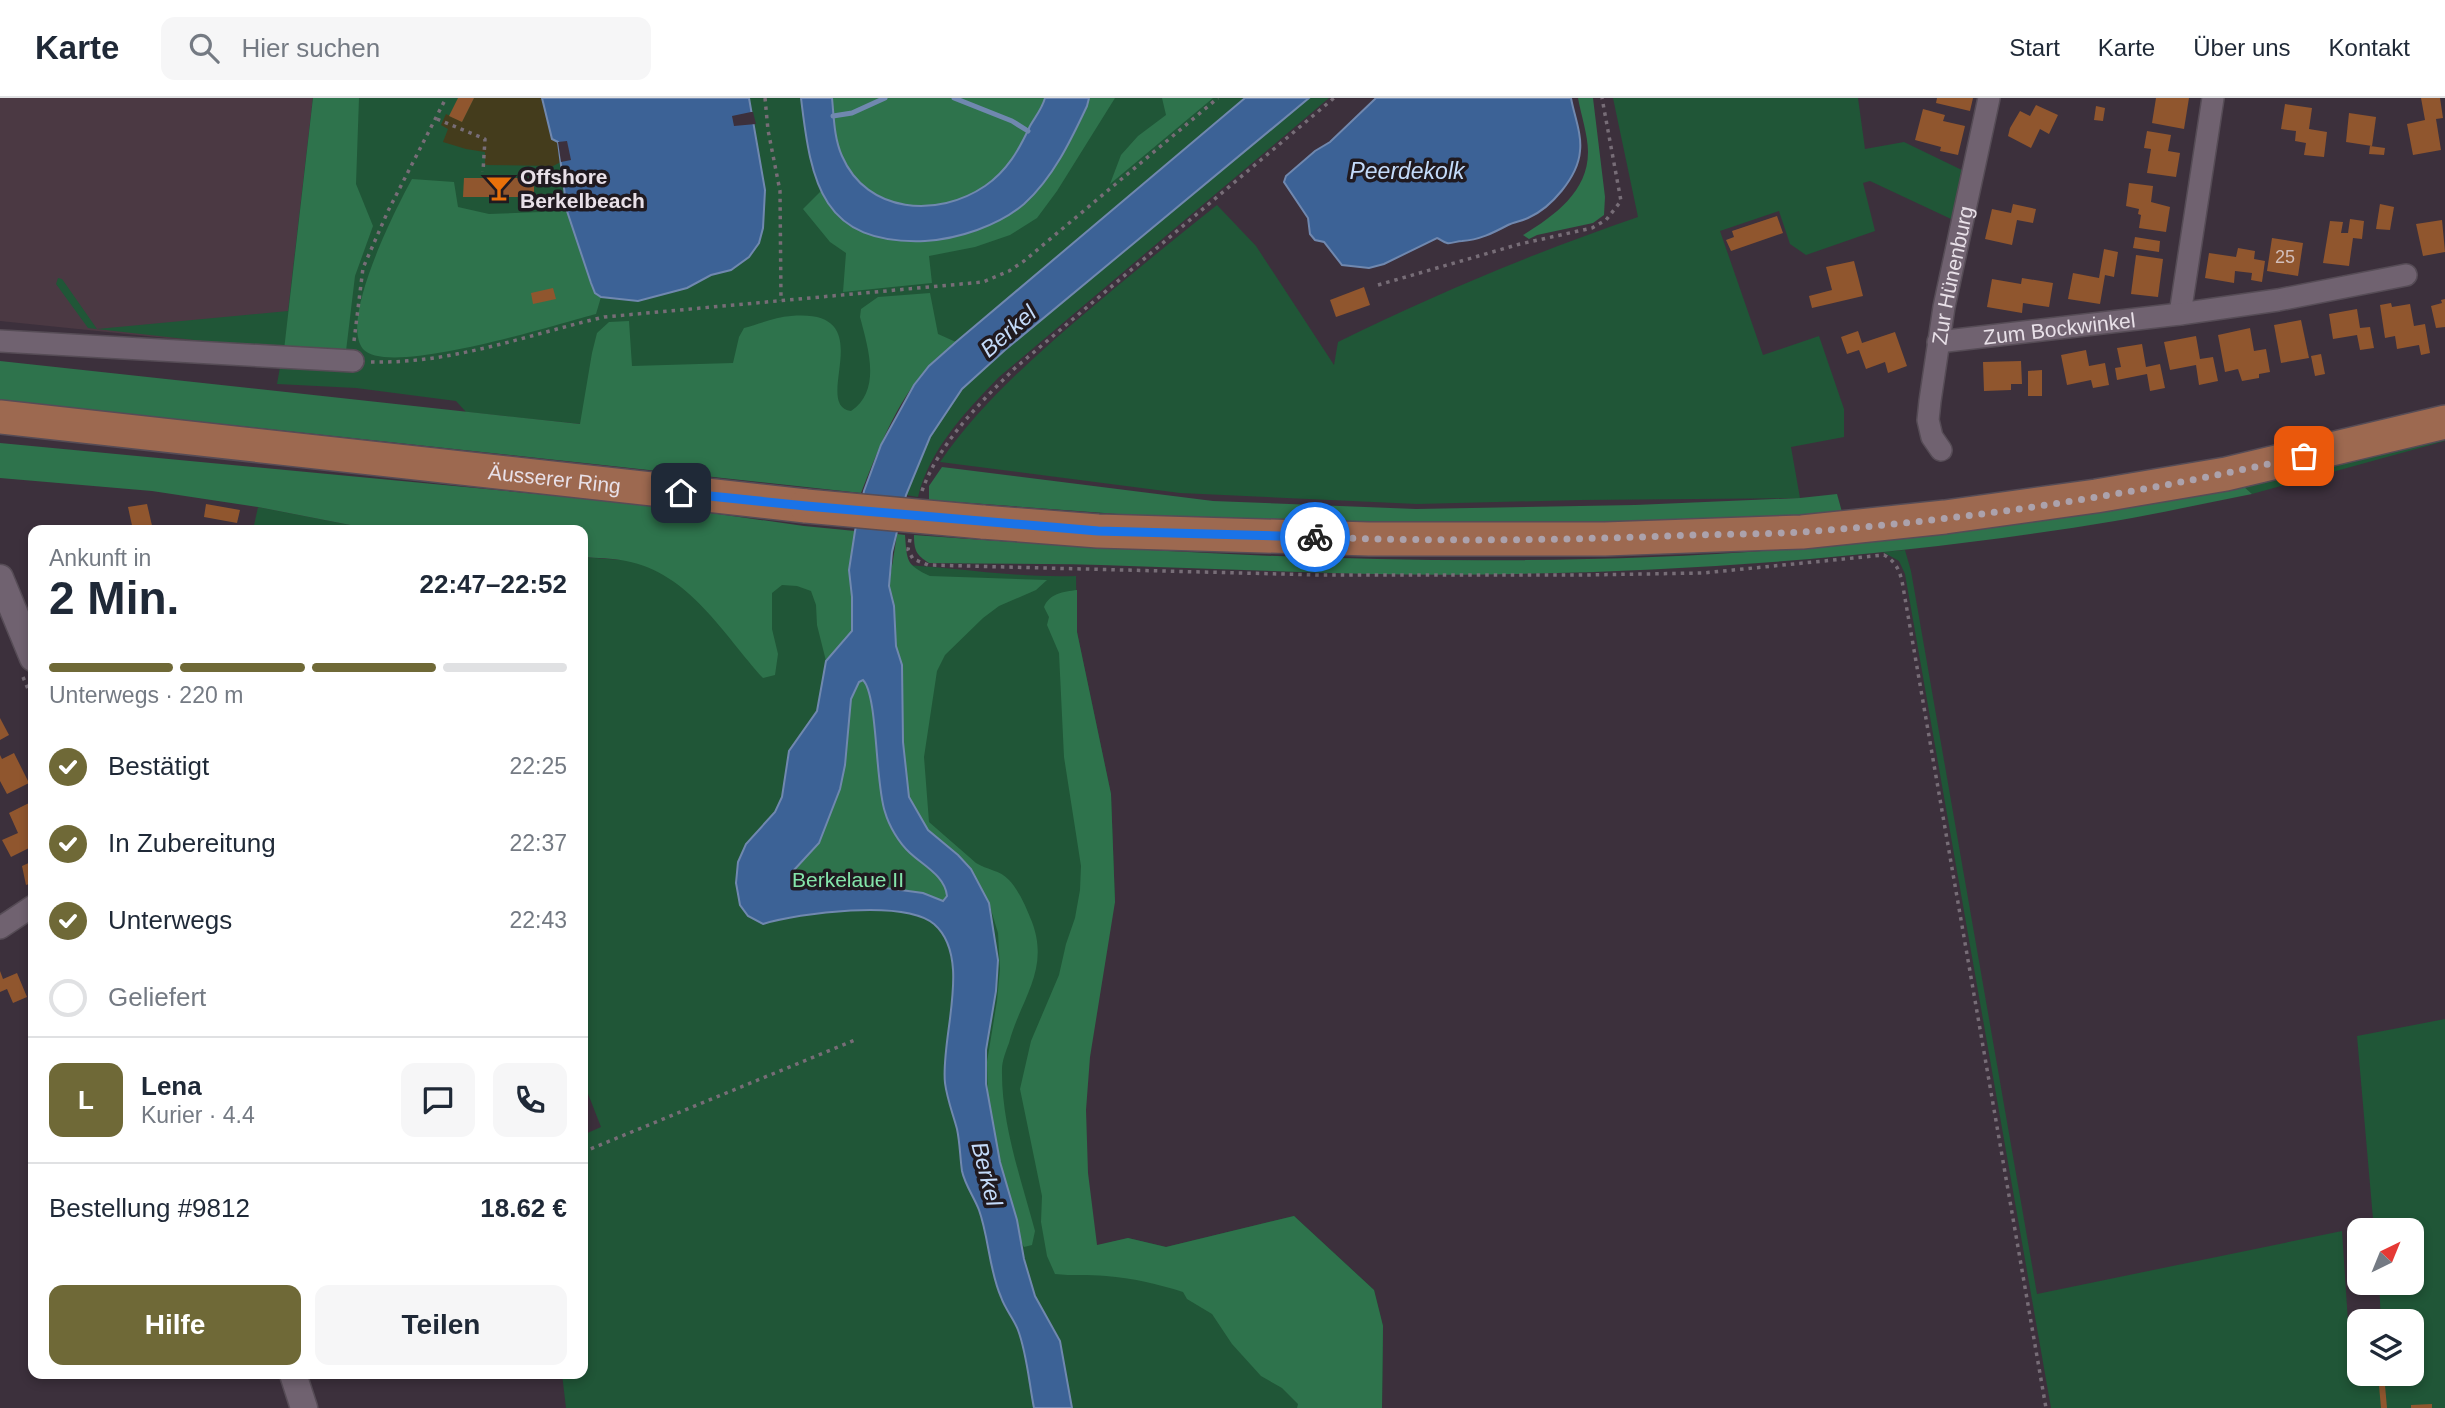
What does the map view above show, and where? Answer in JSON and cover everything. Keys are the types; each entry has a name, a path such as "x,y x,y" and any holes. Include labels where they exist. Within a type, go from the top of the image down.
{"main road":[{"name":"Äusserer Ring","path":"14,419 806,506 982,522 1098,531 1420,540 1605,539 1802,532 1945,517 2096,496 2239,471 2445,422"}],"street":[{"name":"Zur Hünenburg","path":"1941,450 1932,437 1928,420 1938,342 1964,207 1989,98"},
{"path":"2180,314 2213,98"},
{"name":"Zum Bockwinkel","path":"1938,342 2278,300 2406,275"},
{"path":"0,341 353,361"},
{"path":"0,579 28,647"},
{"path":"0,928 28,909"},
{"path":"295,1379 304,1408"}],"path":[{"path":"446,98 388,211 363,268 354,326 353,361 399,362 473,352 604,317 971,285 996,277 1024,261 1218,98"},
{"path":"765,98 768,130 780,191 781,301"},
{"path":"920,496 955,433 1014,369 1334,98"},
{"path":"1378,285 1520,244 1592,228 1606,220 1620,201 1602,98"},
{"path":"436,119 485,139 483,172"},
{"path":"911,537 908,550 914,559 928,565 1320,575 1584,575 1703,573 1884,555 1896,564 1902,581 2046,1408"},
{"path":"588,1150 855,1040"}],"shaded area":[{"path":"0,98 313,98 284,350 0,321"}],"green space":[{"path":"313,98 542,98 552,139 558,142 567,212 638,301 687,288 711,275 731,270 749,257 765,190 749,98 801,98 812,170 1087,106 1089,98 1245,98 956,342 943,337 862,453 582,418 581,424 466,412 456,401 356,388 277,384 283,350 88,328 56,284 58,278 62,279 97,329 288,311"},
{"path":"313,98 359,98 356,184 373,226 355,276 346,351 284,350"},
{"path":"832,98 1045,98 1017,152 993,180 966,196 926,206 905,205 886,199 868,190 853,175 837,142"},
{"path":"1089,98 1115,98 1037,218 1010,235 975,247 929,256 932,283 843,292 846,253 830,242 803,209 821,191 845,222 899,241 936,240 1087,106"},
{"path":"1162,98 1213,98 1110,184 1121,155 1138,136 1166,115"},
{"path":"1309,98 1329,98 999,377 950,432 931,463 918,497 906,495 930,437 962,389 1005,350"},
{"path":"1578,98 1593,98 1605,197 1604,215 1593,223 1529,239 1523,235 1557,211 1576,191 1582,179 1588,145"},
{"path":"1613,98 1858,98 1865,149 1904,142 1966,172 1951,219 1870,181 1863,183 1875,231 1806,255 1790,244 1779,211 1720,231 1763,355 1819,336 1844,409 1844,437 1791,447 1800,498 1417,504 1180,493 940,462 987,404 1058,336 1217,205 1256,246 1334,365 1338,342 1486,275 1638,217"},
{"path":"412,179 454,182 458,207 489,214 567,211 591,283 595,293 601,297 596,314 512,337 437,353 404,357 378,356 363,349 358,335 358,314 364,290 383,238"},
{"path":"930,293 938,334 956,342 930,364 906,396 861,493 0,400 0,361 580,424 597,333 609,322 629,321 632,366 733,363 744,328 791,316 819,318 834,327 840,341 837,392 840,405 851,411 861,402 870,380 869,355 860,317 861,309 878,297"},
{"path":"2445,435 2445,441 2252,494 2242,485"},
{"path":"0,443 654,505 855,531 849,570 852,631 826,661 811,591 782,585 772,593 772,629 778,654 775,675 763,678 703,607 668,578 648,567 626,561 588,557 588,525 350,525 258,507 152,491 0,478"},
{"path":"942,467 1213,501 1416,509 1635,505 1837,494 1842,512 1773,519 1559,528 1185,519 929,500 929,486"},
{"path":"2242,485 2252,494 2041,533 1892,551 1667,569 1420,575 1079,564 929,563 919,555 914,540 914,535 1242,555 1352,558 1462,560 1681,556 1848,544 1961,531"},
{"path":"258,507 350,525 254,525"},
{"path":"897,534 905,535 907,556 912,565 930,576 1047,580 1036,590 999,606 945,655 937,671 924,757 929,822 976,863 1002,874 1009,880 1025,905 1037,939 1036,970 1004,1056 1002,1069 1008,1130 1035,1231 1032,1245 1024,1247 1018,1236 999,1168 988,1100 987,1062 1000,969 998,933 989,903 942,842 928,830 909,797 903,742 902,665 896,646 894,606 889,586"},
{"path":"1905,550 1911,571 2037,1294 2342,1231 2347,1309 2347,1386 2424,1386 2424,1309 2380,1309 2380,1295 2424,1295 2424,1218 2373,1218 2357,1036 2445,1019 2445,1408 2051,1408 1905,574 1899,561 1883,552"},
{"name":"Berkelaue II","path":"588,557 660,562 891,564 1076,576 1077,632 1111,794 1115,902 1037,1066 1083,1249 1128,1238 1166,1247 1294,1216 1374,1290 1383,1326 1382,1408 566,1408 563,1379 588,1379 588,1133 601,1127 588,1094"},
{"path":"1077,590 1077,632 1111,794 1115,902 1090,1057 1086,1110 1088,1173 1097,1245 1128,1238 1166,1247 1294,1216 1374,1290 1383,1326 1382,1408 1297,1408 1298,1404 1282,1388 1261,1376 1232,1344 1212,1314 1187,1299 1183,1292 1125,1278 1055,1274 1047,1256 1041,1222 1042,1196 1020,1089 1031,1041 1059,975 1080,890 1081,866 1064,757 1059,653 1047,625 1049,617 1044,607 1053,596"},
{"path":"863,680 871,703 879,781 887,817 902,844 942,883 947,896 943,901 923,893 886,887 867,880 805,880 794,875 794,870 819,843 840,789 851,699 859,682"}],"sand":[{"path":"474,98 542,98 552,139 558,142 561,162 553,166 485,165 485,152 443,142 448,129 441,125 446,114 462,122"}],"water":[{"path":"542,98 749,98 765,190 763,228 759,243 749,257 731,270 711,275 687,288 638,301 601,297 595,293 567,211 558,142 552,139"},
{"path":"801,98 832,98 839,149 853,175 868,190 905,205 926,206 966,196 993,180 1017,152 1045,98 1089,98 1060,158 1044,182 1024,204 1002,219 977,230 925,241 891,240 864,232 843,220 828,203 817,182 810,157"},
{"name":"Berkel","path":"1245,98 1309,98 1005,350 962,389 930,437 906,495 892,552 889,586 894,606 896,646 902,665 903,742 909,797 928,830 971,869 989,903 998,960 996,991 986,1050 986,1084 1000,1162 1017,1220 1024,1259 1035,1296 1060,1341 1072,1408 1034,1408 1021,1339 997,1287 982,1221 963,1176 957,1129 945,1083 953,977 951,957 945,939 934,924 920,916 876,910 825,913 763,924 748,916 740,905 736,883 738,862 746,844 775,812 782,797 789,751 817,711 826,661 852,631 849,570 855,531 864,491 881,445 914,385 929,366","holes":["863,680 868,689 874,721 879,782 887,817 902,844 942,883 947,896 943,901 923,893 886,888 867,880 805,880 794,875 794,870 819,843 840,789 851,699 859,682"]},
{"name":"Peerdekolk","path":"1376,98 1571,98 1580,138 1578,161 1569,181 1554,199 1526,219 1474,239 1449,243 1437,238 1384,264 1369,268 1342,265 1324,242 1315,240 1310,234 1308,218 1284,182 1286,176 1330,142"}],"pier":[{"path":"753,112 756,124 734,126 732,116"},
{"path":"567,141 571,160 561,162 558,142"}],"building":[{"path":"458,98 474,98 462,122 449,116"},
{"path":"1937,98 1973,98 1970,111 1936,103"},
{"path":"2156,98 2189,98 2184,129 2152,123"},
{"path":"2421,98 2440,98 2443,118 2436,119 2441,150 2413,155 2407,124 2425,120"},
{"path":"2285,104 2312,108 2309,129 2327,132 2324,157 2304,155 2306,143 2295,141 2296,131 2281,129"},
{"path":"2036,105 2058,115 2049,134 2040,129 2031,148 2008,136 2020,111 2030,116"},
{"path":"2096,106 2105,108 2103,121 2094,120"},
{"path":"1923,109 1945,115 1943,121 1965,126 1958,155 1940,151 1941,147 1915,140"},
{"path":"2349,113 2376,117 2372,146 2346,142"},
{"path":"2147,131 2171,135 2168,151 2180,153 2176,177 2147,173 2151,149 2144,148"},
{"path":"2370,146 2385,148 2384,155 2369,154"},
{"name":"Offshore Berkelbeach","path":"464,178 534,178 534,197 463,197"},
{"path":"2129,183 2153,186 2151,202 2170,207 2166,232 2139,228 2139,209 2126,206"},
{"path":"2013,204 2036,209 2033,223 2017,220 2012,245 1985,239 1992,209 2011,213"},
{"path":"2380,204 2394,207 2390,230 2376,229"},
{"path":"1777,216 1783,233 1731,251 1726,240 1734,237 1732,231"},
{"path":"2350,219 2364,221 2362,239 2353,238 2349,266 2323,263 2330,221 2343,222 2341,233 2348,233"},
{"path":"2442,220 2445,252 2423,256 2416,224"},
{"path":"2135,237 2160,241 2159,252 2133,248"},
{"path":"2272,238 2303,243 2298,276 2267,271"},
{"path":"2238,248 2255,251 2254,259 2265,261 2262,282 2251,280 2252,273 2235,271 2234,283 2205,278 2209,253 2236,257"},
{"path":"2104,249 2118,252 2114,277 2105,275 2100,304 2068,299 2073,273 2099,278"},
{"path":"2136,255 2163,259 2158,297 2131,294"},
{"path":"1854,261 1863,296 1812,308 1809,296 1832,290 1826,267"},
{"path":"2022,278 2053,283 2049,307 2023,303 2022,313 1987,307 1992,279 2021,284"},
{"path":"1364,287 1370,305 1336,317 1330,300"},
{"path":"553,288 556,299 533,304 531,293"},
{"path":"2445,299 2445,327 2436,328 2431,306 2442,303 2441,300"},
{"path":"2391,303 2392,307 2410,304 2414,326 2425,324 2430,353 2421,355 2419,345 2397,349 2395,336 2385,338 2380,305"},
{"path":"2357,309 2360,328 2370,327 2374,348 2360,350 2357,335 2333,339 2329,314"},
{"path":"2301,320 2309,358 2281,363 2274,325"},
{"path":"2250,328 2254,351 2266,349 2270,372 2259,374 2259,378 2242,381 2238,369 2225,372 2218,335"},
{"path":"1858,331 1862,343 1895,332 1907,366 1888,373 1885,362 1866,369 1859,350 1847,354 1841,337"},
{"path":"2196,336 2200,359 2213,357 2218,381 2199,385 2196,365 2170,370 2164,342"},
{"path":"2142,344 2146,367 2160,364 2165,388 2150,391 2147,374 2117,380 2115,368 2121,367 2117,348"},
{"path":"2086,350 2089,366 2105,363 2109,385 2093,388 2091,380 2067,385 2061,355"},
{"path":"2321,354 2325,374 2315,376 2311,356"},
{"path":"2021,361 2022,384 2011,384 2011,390 1984,391 1983,362"},
{"path":"2042,370 2042,396 2028,396 2028,371"},
{"path":"147,504 152,525 132,525 128,507"},
{"path":"206,504 240,510 237,523 204,517"},
{"path":"0,718 9,735 0,740"},
{"path":"14,753 28,784 7,794 0,781 0,755 2,759"},
{"path":"28,804 28,848 11,857 2,840 18,833 9,813"},
{"path":"28,863 26,885 22,866"},
{"path":"0,971 3,979 17,973 27,997 13,1003 7,989 0,992"},
{"path":"2379,1386 2385,1386 2387,1408 2381,1408"},
{"path":"2432,1404 2432,1408 2411,1408 2411,1405"}],"waterway":[{"path":"833,116 852,113 885,98"},
{"path":"954,98 1012,121 1028,131"}],"way so far":[{"path":"1315,537 1581,540 1802,532 1945,517 2096,496 2226,474 2304,456"}],"place":[{"name":"Offshore Berkelbeach","path":"499,188"}],"route":[{"path":"681,493 1098,531 1315,537"}]}
